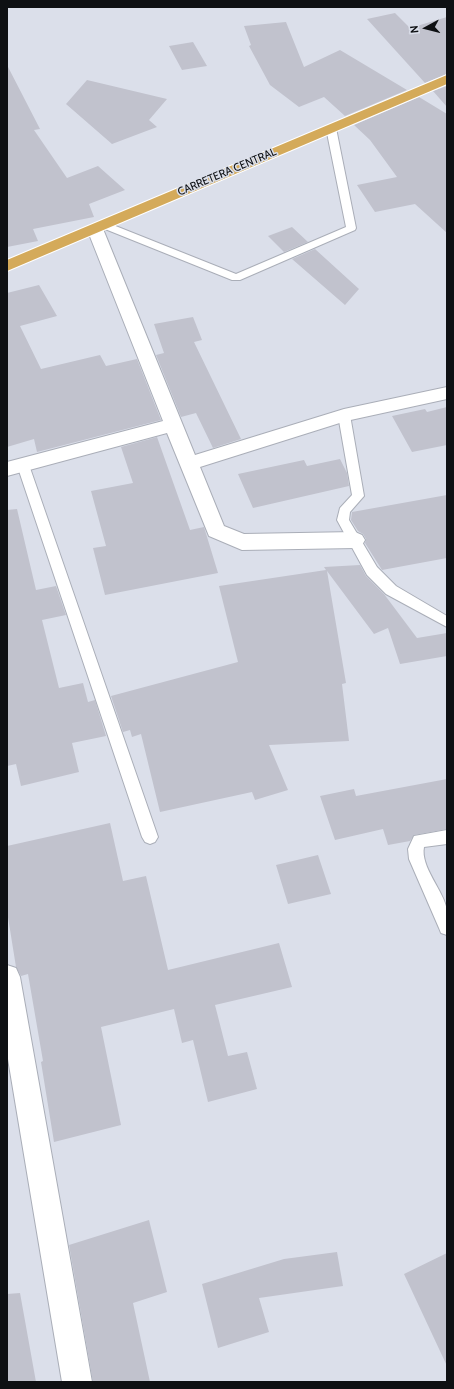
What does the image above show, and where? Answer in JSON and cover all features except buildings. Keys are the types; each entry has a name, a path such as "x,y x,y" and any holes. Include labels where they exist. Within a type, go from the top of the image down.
{"highway":[{"name":"CARRETERA CENTRAL","path":"7,266 447,79"}],"street":[{"path":"99,227 173,425 216,531 242,542 355,540"},
{"path":"189,464 344,415 447,393"},
{"path":"15,467 173,425"},
{"path":"7,977 10,1011 77,1382"}],"lane":[{"path":"99,227 236,278 351,228 331,128"},
{"path":"344,415 358,496 344,511 343,520 372,571 391,590 447,622"},
{"path":"15,467 150,837"},
{"path":"447,837 419,842 416,849 417,859 447,928"}]}
